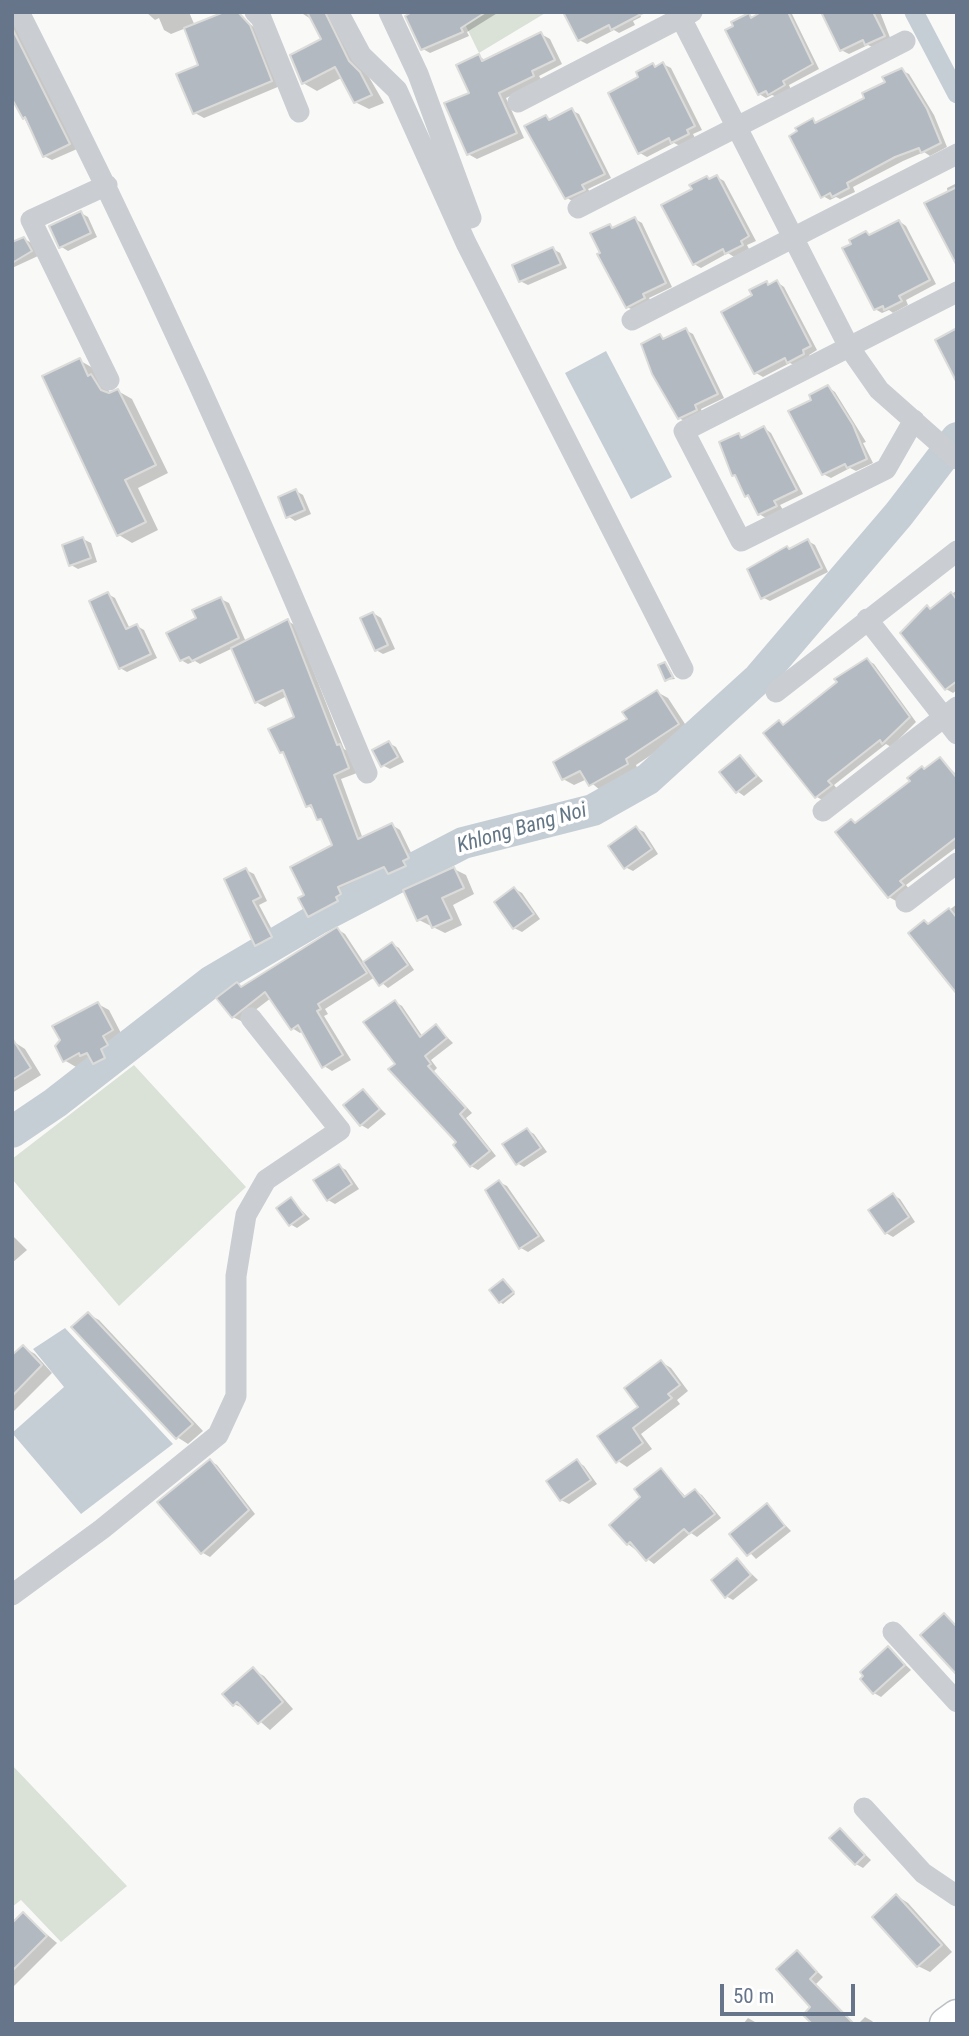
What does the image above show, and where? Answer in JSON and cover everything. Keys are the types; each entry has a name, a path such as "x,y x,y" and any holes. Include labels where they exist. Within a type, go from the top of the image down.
{"main road":[{"path":"946,2024 957,2016"}],"street":[{"path":"19,12 107,185 290,586 367,773"},
{"path":"338,12 361,55 397,90 466,243 683,669"},
{"path":"389,12 418,74 464,205 513,306"},
{"path":"263,14 299,112"},
{"path":"518,102 687,15 738,126 849,347 879,390 957,458"},
{"path":"578,208 905,41"},
{"path":"632,320 957,154"},
{"path":"107,185 31,220 109,380"},
{"path":"914,420 886,468 741,541 684,431 957,292"},
{"path":"776,692 957,551"},
{"path":"823,811 952,719 867,619"},
{"path":"906,902 957,863"},
{"path":"12,1595 102,1529 218,1436 236,1396 236,1276 246,1215 266,1180 340,1130 251,1018"},
{"path":"893,1632 957,1702"},
{"path":"864,1808 923,1873 957,1896"}],"shaded area":[{"path":"459,12 547,12 479,53"},
{"path":"606,351 672,477 631,499 565,373"},
{"path":"134,1065 246,1187 119,1306 12,1179 12,1159"},
{"path":"65,1328 173,1444 81,1514 12,1433 64,1387 33,1349"},
{"path":"12,1765 127,1886 61,1942 21,1900 12,1907"}],"building":[{"path":"224,12 238,12 250,25 272,81 193,114 176,74 198,65 184,28"},
{"path":"307,12 325,12 349,61 360,72 372,95 354,103 335,67 302,84 290,55 321,39"},
{"path":"412,12 486,12 461,28 463,32 421,50 405,16"},
{"path":"563,12 645,12 611,30 609,25 578,41"},
{"path":"761,12 788,12 813,64 783,81 785,85 768,95 766,91 758,95 725,30 733,26 731,22 749,13 751,18"},
{"path":"821,12 873,12 885,36 865,45 863,40 840,51"},
{"path":"12,28 70,144 43,157 25,117 23,119 12,99"},
{"path":"541,32 555,60 532,71 534,76 499,93 517,133 467,155 444,103 469,93 456,65 479,54 482,61"},
{"path":"663,62 695,126 687,130 689,134 671,143 669,138 638,154 608,93 638,77 636,72 653,63 655,67"},
{"path":"902,68 927,109 941,143 921,153 919,148 895,157 847,183 849,188 832,197 830,193 821,198 789,136 797,131 795,128 813,118 815,123 864,98 862,93 885,82 882,77"},
{"path":"572,108 605,174 582,185 585,190 565,199 524,126 546,115 549,120"},
{"path":"717,175 749,236 741,241 743,245 725,254 723,249 693,265 661,205 692,189 689,185 707,176 709,179"},
{"path":"957,187 957,266 924,203"},
{"path":"81,211 91,233 59,248 49,226"},
{"path":"635,217 666,283 643,294 645,298 626,308 597,254 600,253 590,233 610,224 612,228"},
{"path":"899,220 930,280 899,296 902,301 884,310 883,306 874,310 842,248 851,244 849,240 866,231 869,235"},
{"path":"24,237 32,251 12,263 12,242"},
{"path":"553,247 561,264 519,282 512,265"},
{"path":"777,280 811,346 803,350 804,354 787,363 785,358 754,374 721,312 752,295 749,290 767,281 768,285"},
{"path":"686,328 718,394 695,405 697,410 678,419 652,374 641,344 660,334 663,339"},
{"path":"957,328 957,383 935,340"},
{"path":"80,358 88,376 91,374 101,390 109,393 118,389 156,465 125,480 146,522 117,536 42,376"},
{"path":"828,385 853,425 867,459 847,468 845,464 822,475 788,411 811,400 809,395"},
{"path":"764,426 797,490 774,501 777,506 758,515 748,495 745,497 735,475 732,476 719,442 739,433 741,438"},
{"path":"296,489 305,510 286,518 278,497"},
{"path":"83,537 91,558 69,566 62,545"},
{"path":"808,539 822,568 761,599 747,569 787,546 789,549"},
{"path":"108,592 126,629 137,624 151,654 119,669 89,601"},
{"path":"951,592 957,600 957,681 945,690 900,633 927,605 930,609"},
{"path":"221,597 239,638 192,661 189,657 180,661 166,633 196,618 192,610"},
{"path":"373,612 388,645 375,651 360,618"},
{"path":"288,619 337,745 340,744 349,768 334,775 358,839 392,823 409,858 403,861 406,866 388,874 384,867 338,887 341,894 336,897 338,901 308,917 298,898 304,895 290,867 332,845 321,819 317,820 311,805 306,807 283,752 280,753 268,729 294,717 283,690 255,703 231,648"},
{"path":"867,658 910,717 882,744 880,740 828,781 832,785 815,798 763,733 779,720 783,725 837,682 834,679"},
{"path":"665,662 673,677 665,681 658,665"},
{"path":"657,690 679,724 626,759 628,764 589,786 580,771 562,780 553,762 627,719 622,712"},
{"path":"389,741 398,757 381,767 372,750"},
{"path":"740,755 757,776 736,793 719,772"},
{"path":"940,757 957,778 957,837 900,881 904,885 888,898 835,832 851,819 855,823 910,781 907,778 922,766 924,769"},
{"path":"636,826 652,849 624,869 608,846"},
{"path":"454,867 464,888 442,898 452,919 432,928 427,916 417,921 403,890"},
{"path":"246,868 261,897 253,901 272,937 255,946 224,879"},
{"path":"514,887 534,914 513,929 494,902"},
{"path":"949,908 957,918 957,994 908,933 924,920 928,924"},
{"path":"337,927 367,973 318,1004 321,1009 317,1011 343,1055 322,1068 298,1025 291,1030 265,992 232,1018 216,998 237,982 241,987"},
{"path":"392,942 408,965 379,986 363,962"},
{"path":"395,1000 420,1037 436,1024 447,1038 425,1056 431,1064 428,1066 466,1108 460,1114 490,1151 470,1167 453,1145 456,1142 388,1069 395,1064 363,1022"},
{"path":"98,1002 113,1030 103,1036 108,1045 101,1049 105,1058 93,1064 87,1053 80,1056 79,1053 63,1062 55,1046 60,1040 52,1026"},
{"path":"12,1038 31,1068 12,1080"},
{"path":"363,1089 380,1109 360,1126 343,1105"},
{"path":"527,1128 541,1148 516,1165 502,1144"},
{"path":"339,1164 352,1184 327,1201 313,1180"},
{"path":"499,1180 539,1236 519,1249 485,1190"},
{"path":"893,1193 909,1217 885,1234 868,1210"},
{"path":"291,1197 304,1215 289,1226 276,1208"},
{"path":"503,1279 514,1292 499,1303 489,1290"},
{"path":"88,1312 193,1424 176,1439 71,1327"},
{"path":"23,1345 42,1365 12,1396 12,1355"},
{"path":"661,1360 680,1385 668,1394 672,1398 633,1428 643,1443 616,1463 597,1436 638,1407 624,1388"},
{"path":"210,1459 249,1510 201,1554 157,1502"},
{"path":"577,1459 591,1480 560,1501 546,1481"},
{"path":"661,1468 684,1497 695,1489 715,1514 689,1534 684,1529 646,1561 630,1542 627,1545 609,1525 640,1497 634,1489"},
{"path":"767,1503 785,1526 747,1556 729,1534"},
{"path":"737,1558 751,1575 725,1598 711,1580"},
{"path":"944,1613 957,1627 957,1675 920,1635"},
{"path":"888,1646 905,1665 873,1694 860,1679 863,1676 860,1672"},
{"path":"253,1667 283,1702 258,1724 237,1702 233,1706 222,1694"},
{"path":"840,1828 865,1855 855,1865 829,1838"},
{"path":"896,1894 942,1945 917,1967 872,1917"},
{"path":"23,1912 47,1936 12,1971 12,1923"},
{"path":"797,1950 817,1972 810,1979 854,2024 812,2024 803,2015 810,2007 776,1969"}],"waterway":[{"path":"914,12 957,94"},
{"name":"Khlong Bang Noi","path":"12,1132 55,1103 212,981 319,918 463,843 593,810 648,779 759,678 899,514 957,438"}]}
